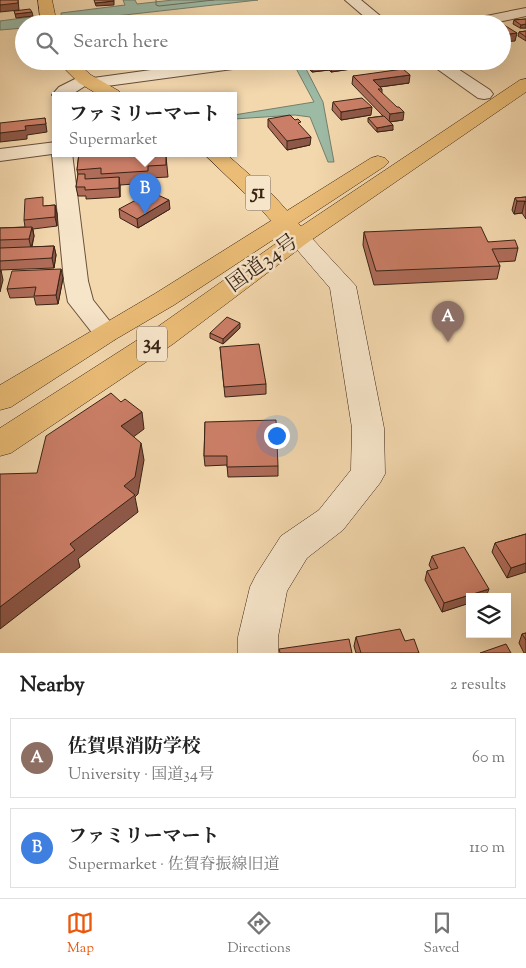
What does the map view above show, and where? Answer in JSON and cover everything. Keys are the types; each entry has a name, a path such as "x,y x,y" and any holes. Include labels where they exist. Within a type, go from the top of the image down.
{"main road":[{"path":"45,0 47,15"},
{"name":"国道34号","path":"0,444 163,337 292,230 484,94 526,67"},
{"path":"76,70 88,81 107,92"},
{"name":"国道34号","path":"0,398 106,333 292,230 526,84"},
{"name":"51","path":"219,157 233,169 292,230"}],"street":[{"path":"352,0 371,15"},
{"path":"511,15 526,12"},
{"path":"63,92 88,81 180,70"},
{"path":"447,70 484,94"},
{"path":"0,155 52,148"},
{"path":"62,157 76,281 81,302 106,333"},
{"path":"258,653 258,637 269,587 294,547 332,520 368,474 368,428 343,286 292,230"}],"water":[{"path":"123,0 135,0 137,4 173,0 258,0 124,15 61,15 61,13 125,5"},
{"path":"15,19 15,29 0,30 0,21"},
{"path":"297,70 307,70 323,102 334,162 328,162 310,117 295,115 237,119 237,115 314,102"}],"building":[{"path":"0,0 18,0 18,3 0,5"},
{"path":"94,0 114,0 114,1 95,3"},
{"path":"30,9 32,12 15,14 14,11"},
{"path":"526,19 526,24 521,25 514,20"},
{"path":"526,31 526,37 519,32"},
{"path":"404,70 410,75 373,80 382,89 378,89 404,112 390,114 353,76"},
{"path":"362,98 372,107 341,112 333,102"},
{"path":"290,115 295,120 298,119 301,122 298,123 311,137 287,141 268,119"},
{"path":"384,116 393,125 377,128 368,118"},
{"path":"45,118 46,124 25,126 26,130 0,133 0,123"},
{"path":"79,157 166,157 166,165 148,166 148,171 101,174 101,168 77,170"},
{"path":"78,174 85,174 85,179 119,177 119,188 85,190 85,187 76,187"},
{"path":"151,192 169,200 137,219 119,209"},
{"path":"43,197 43,206 55,205 55,217 24,220 25,199"},
{"path":"526,197 526,202 517,201 515,198"},
{"path":"32,227 29,239 0,240 0,228"},
{"path":"481,227 488,242 515,240 518,248 492,249 500,266 376,271 364,232"},
{"path":"54,246 52,258 0,261 0,248"},
{"path":"61,269 56,295 34,296 36,287 7,289 12,271"},
{"path":"227,317 240,323 223,339 210,333"},
{"path":"259,344 266,384 224,387 220,347"},
{"path":"111,393 121,402 125,399 142,412 121,426 141,443 135,477 124,486 135,495 70,544 75,550 0,607 0,474 37,473 46,436"},
{"path":"276,420 278,466 227,467 227,456 204,456 205,422"},
{"path":"526,534 526,563 511,568 495,543"},
{"path":"464,547 489,589 476,593 466,593 466,596 444,603 427,571 438,568 432,556"},
{"path":"400,629 405,641 414,639 419,653 361,653 356,637"},
{"path":"349,639 352,653 280,653 279,649"},
{"path":"506,644 511,653 480,653"}],"place":[{"name":"ファミリーマート","path":"145,214"},
{"name":"佐賀県消防学校","path":"448,342"}]}
